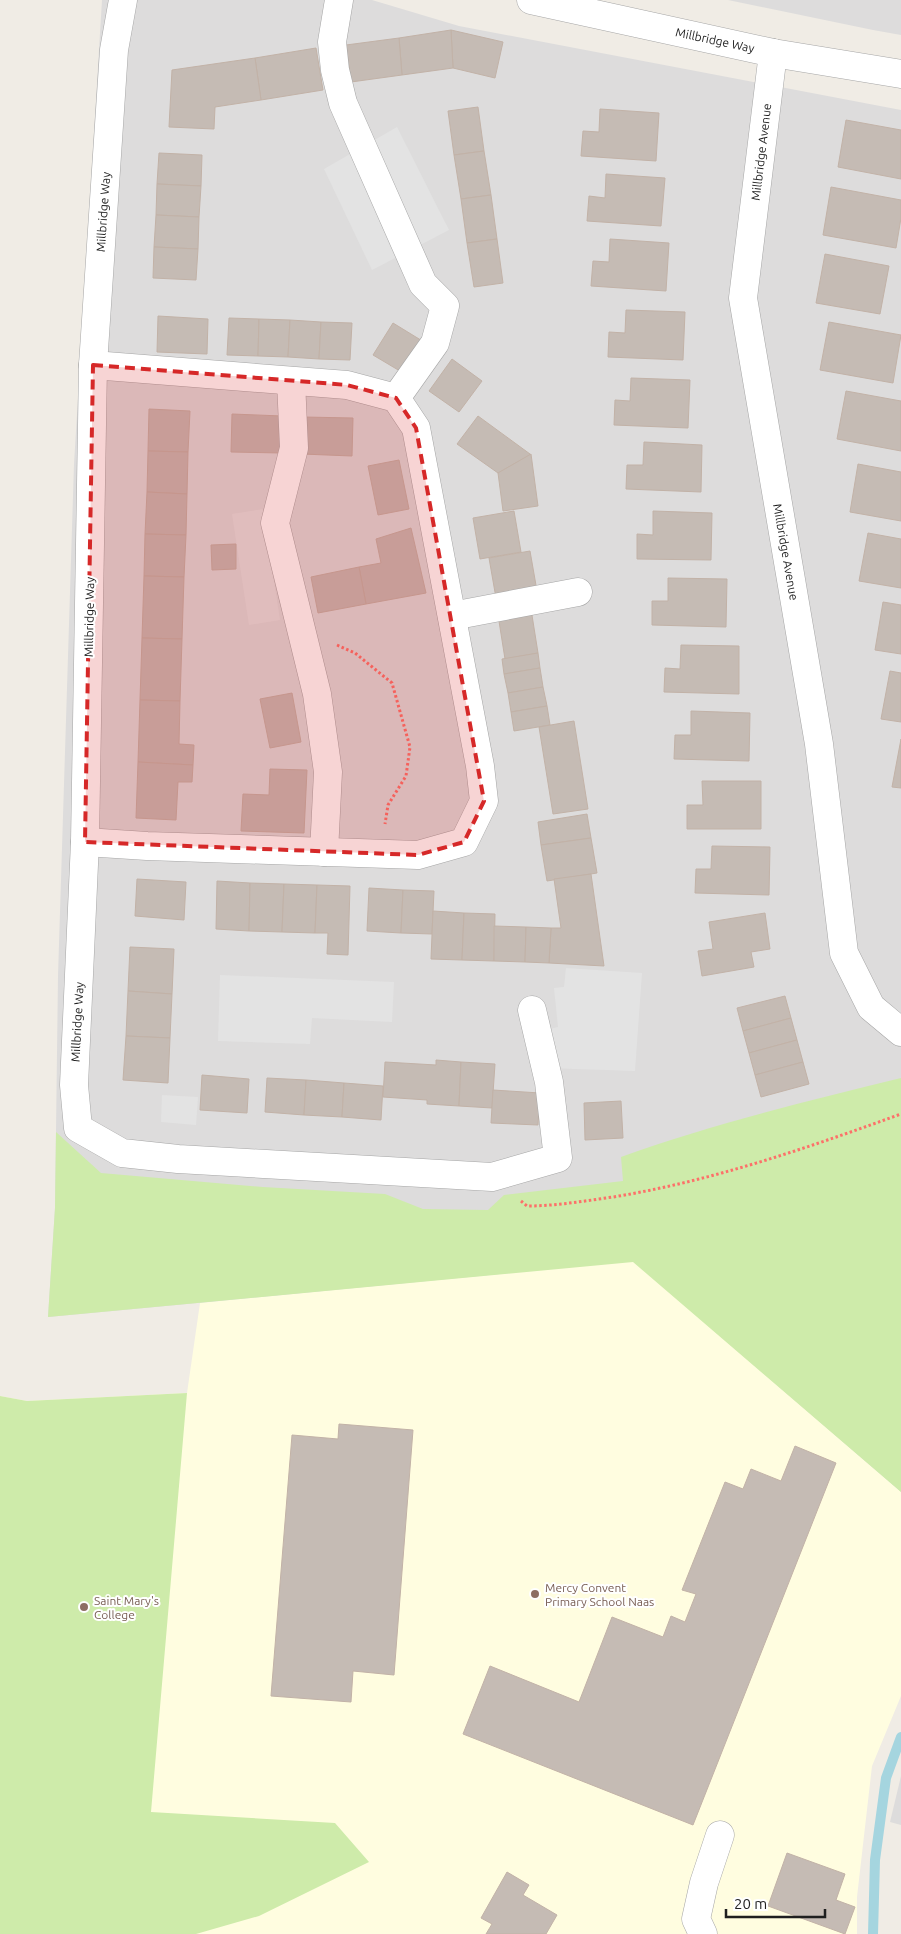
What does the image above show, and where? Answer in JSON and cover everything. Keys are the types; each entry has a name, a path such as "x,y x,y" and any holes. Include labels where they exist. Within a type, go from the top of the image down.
{"street":[{"name":"Millbridge Way","path":"123,0 114,50 93,365 85,842 74,1085 78,1128 122,1153 178,1159 492,1177 517,1170"},
{"path":"339,0 332,42 343,103 423,284 445,306 435,343 396,398"},
{"name":"Millbridge Way","path":"531,0 773,53 901,74"},
{"name":"Millbridge Avenue","path":"773,53 743,298 819,744 844,953 871,1007 901,1032"},
{"path":"85,842 147,846 418,855 464,842 484,801 480,766 416,428 396,398 347,385 93,365"},
{"path":"291,381 294,448 275,524 317,694 328,772 324,852"},
{"path":"452,616 578,592"},
{"path":"517,1170 558,1158 549,1082 532,1010"},
{"path":"704,1934 696,1919 704,1883 720,1835"}],"path":[{"path":"302,630 355,653 392,683 410,747 406,776 388,805 382,854"},
{"path":"517,1170 522,1202 527,1206 555,1206 702,1179 838,1137 901,1114"}],"highlighted area":[{"path":"93,365 347,385 396,398 416,428 484,801 464,842 418,855 85,842"}],"shaded area":[{"path":"102,0 372,0 459,26 901,110 901,1492 633,1262 48,1317 55,1208 58,976 74,464"},
{"path":"728,0 901,0 901,35 873,30"},
{"path":"397,127 449,230 372,270 324,169"},
{"path":"263,509 280,620 249,625 232,514"},
{"path":"566,968 642,973 635,1071 546,1068 537,1032 558,1027 554,988 564,987"},
{"path":"220,975 394,982 392,1022 312,1018 310,1044 218,1041"},
{"path":"162,1095 198,1097 196,1125 161,1122"},
{"name":"Mercy Convent Primary School Naas","path":"633,1261 901,1492 901,1696 872,1766 857,1897 857,1934 0,1934 0,1396 27,1401 187,1393 200,1303"},
{"path":"901,1776 901,1825 890,1822"}],"green space":[{"path":"901,1078 901,1492 633,1262 48,1317 55,1208 56,1132 101,1173 263,1187 385,1194 423,1209 488,1210 504,1195 623,1181 621,1157 655,1145 795,1104"},
{"name":"Saint Mary's College","path":"187,1393 151,1812 335,1823 369,1862 259,1916 196,1934 0,1934 0,1396 27,1401"}],"building":[{"path":"451,30 503,42 495,78 453,68"},
{"path":"451,30 453,68 402,75 399,38"},
{"path":"399,38 402,75 351,82 346,45"},
{"path":"316,48 323,90 261,100 255,58"},
{"path":"255,58 261,100 215,107 214,129 169,127 172,70"},
{"path":"478,107 484,151 454,155 448,111"},
{"path":"600,109 659,113 656,161 581,156 583,131 599,132"},
{"path":"846,120 901,130 901,179 838,167"},
{"path":"484,151 491,195 461,199 454,155"},
{"path":"159,153 202,155 201,186 157,184"},
{"path":"606,174 665,178 661,226 587,221 589,196 605,198"},
{"path":"157,184 201,186 199,217 156,215"},
{"path":"831,187 901,200 901,218 896,248 823,235"},
{"path":"491,195 497,239 467,243 461,199"},
{"path":"156,215 199,217 198,249 154,247"},
{"path":"497,239 503,283 474,287 467,243"},
{"path":"610,239 669,243 666,291 591,286 593,261 609,262"},
{"path":"154,247 198,249 196,280 153,278"},
{"path":"825,254 889,266 880,314 816,303"},
{"path":"626,310 685,312 683,360 608,357 609,332 625,333"},
{"path":"158,316 208,319 207,354 157,352"},
{"path":"229,318 259,319 258,356 227,355"},
{"path":"259,319 290,320 288,357 258,356"},
{"path":"290,320 321,322 319,359 288,357"},
{"path":"321,322 352,323 350,360 319,359"},
{"path":"829,322 901,335 893,383 820,370"},
{"path":"393,323 424,342 405,374 373,355"},
{"path":"452,359 482,381 459,412 429,391"},
{"path":"631,378 690,380 688,428 614,425 615,400 630,401"},
{"path":"846,391 901,401 901,451 837,439"},
{"path":"149,409 190,411 188,452 148,451"},
{"path":"232,414 282,416 281,453 231,452"},
{"path":"478,416 530,455 498,473 457,444"},
{"path":"303,417 353,418 352,456 302,454"},
{"path":"644,442 702,445 701,492 626,489 627,465 643,465"},
{"path":"148,451 188,452 187,494 147,492"},
{"path":"531,454 538,506 503,511 498,473"},
{"path":"399,460 409,509 378,515 368,466"},
{"path":"858,464 901,472 901,521 850,512"},
{"path":"147,492 187,494 186,535 145,534"},
{"path":"514,511 521,552 480,559 473,518"},
{"path":"653,511 712,513 711,560 637,559 637,534 653,535"},
{"path":"411,528 426,593 366,604 359,567 381,563 376,539"},
{"path":"868,533 901,539 901,588 859,581"},
{"path":"145,534 186,535 184,577 144,576"},
{"path":"236,544 236,569 212,570 211,545"},
{"path":"530,551 537,591 496,598 489,558"},
{"path":"359,567 366,604 318,613 311,577"},
{"path":"144,576 184,577 182,639 142,638"},
{"path":"668,578 727,579 726,627 652,625 652,601 668,601"},
{"path":"883,602 901,605 901,654 875,650"},
{"path":"531,609 538,653 505,659 498,615"},
{"path":"142,638 182,639 180,701 140,700"},
{"path":"681,645 739,646 739,694 664,692 665,668 680,669"},
{"path":"538,653 540,668 504,674 502,659"},
{"path":"540,668 543,687 508,693 504,674"},
{"path":"890,671 901,673 901,722 881,719"},
{"path":"543,687 547,706 511,712 508,693"},
{"path":"292,693 301,742 270,748 260,699"},
{"path":"140,700 180,701 179,744 194,745 193,765 138,762"},
{"path":"547,706 550,725 514,731 511,712"},
{"path":"691,711 750,713 749,761 674,759 675,735 691,735"},
{"path":"574,721 588,809 553,814 539,727"},
{"path":"901,739 901,788 892,787"},
{"path":"138,762 193,765 192,782 178,782 176,820 136,818"},
{"path":"270,769 307,770 304,833 241,831 243,794 269,795"},
{"path":"702,781 761,781 761,829 687,829 687,805 703,805"},
{"path":"587,814 591,838 541,845 538,822"},
{"path":"591,838 597,873 547,881 541,845"},
{"path":"712,846 770,847 769,895 695,893 696,869 711,869"},
{"path":"591,874 604,966 549,963 551,928 561,928 554,879"},
{"path":"137,879 186,882 184,920 135,916"},
{"path":"217,881 250,883 249,931 216,929"},
{"path":"250,883 284,884 282,932 249,931"},
{"path":"284,884 317,885 315,933 282,932"},
{"path":"317,885 350,886 348,955 327,954 328,933 315,933"},
{"path":"369,888 403,890 401,933 367,931"},
{"path":"403,890 434,891 432,934 401,933"},
{"path":"433,911 464,913 462,960 431,959"},
{"path":"464,913 495,914 494,961 462,960"},
{"path":"765,913 770,949 751,952 754,967 702,976 698,951 713,949 709,922"},
{"path":"494,926 526,927 525,962 494,961"},
{"path":"526,927 551,928 549,963 525,962"},
{"path":"130,947 174,949 172,994 128,991"},
{"path":"128,991 172,994 170,1038 126,1036"},
{"path":"785,996 791,1018 743,1031 737,1008"},
{"path":"791,1018 797,1040 749,1053 743,1031"},
{"path":"126,1036 170,1038 168,1083 123,1080"},
{"path":"797,1040 803,1062 755,1075 749,1053"},
{"path":"436,1060 461,1062 459,1106 427,1104 427,1100 383,1097 385,1062 436,1065"},
{"path":"461,1062 495,1064 492,1108 459,1106"},
{"path":"803,1062 809,1084 761,1097 755,1075"},
{"path":"202,1075 249,1079 247,1113 200,1110"},
{"path":"267,1078 306,1080 304,1115 265,1112"},
{"path":"306,1080 344,1083 342,1117 304,1115"},
{"path":"344,1083 383,1086 381,1120 342,1117"},
{"path":"493,1090 540,1093 538,1125 491,1123"},
{"path":"621,1101 623,1138 585,1140 584,1103"},
{"path":"339,1424 413,1430 394,1675 353,1671 351,1702 271,1696 292,1435 338,1439"},
{"path":"795,1446 836,1463 693,1825 463,1734 490,1666 579,1702 612,1617 663,1637 671,1616 685,1622 696,1594 682,1590 725,1482 743,1489 751,1469 781,1481"},
{"path":"787,1853 845,1874 836,1900 855,1907 845,1934 768,1906"},
{"path":"507,1872 529,1885 523,1895 557,1915 546,1934 486,1934 492,1924 481,1918"}],"waterway":[{"path":"873,1934 875,1860 886,1778 901,1737"}],"place":[{"name":"Mercy Convent Primary School Naas","path":"535,1594"},
{"name":"Saint Mary's College","path":"84,1607"}]}
